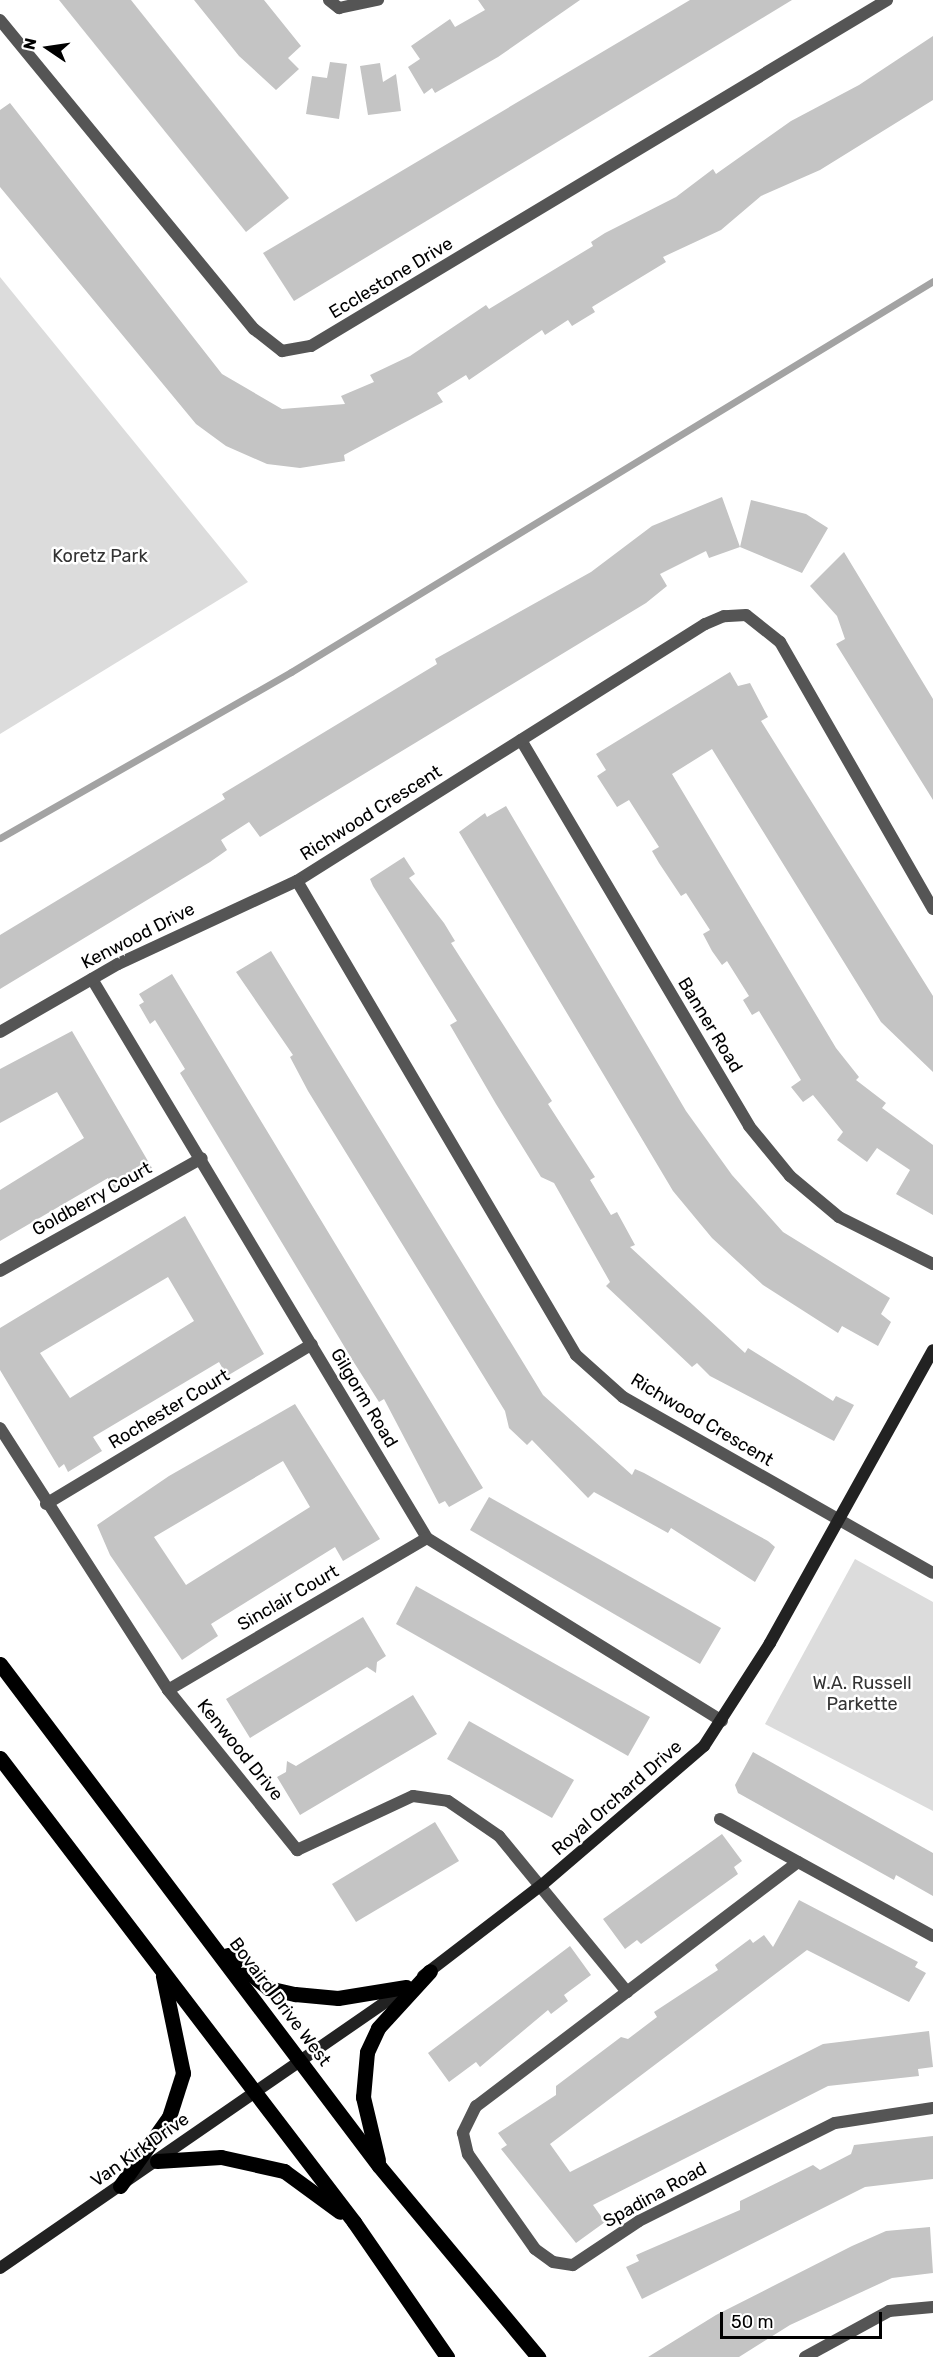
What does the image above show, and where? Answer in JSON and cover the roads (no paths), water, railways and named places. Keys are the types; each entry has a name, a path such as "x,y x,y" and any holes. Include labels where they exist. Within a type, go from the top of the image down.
{"main road":[{"name":"Bovaird Drive West","path":"0,1664 379,2166 538,2357"},
{"path":"0,1758 162,1970 252,2093 354,2222 447,2357"},
{"path":"209,1940 268,1988 338,1998 406,1987"},
{"path":"120,2186 169,2117 183,2073 162,1970"},
{"path":"379,2166 363,2097 367,2052 378,2028 430,1971"},
{"path":"157,2161 221,2157 284,2171 354,2222"}],"street":[{"path":"328,0 339,8 378,0"},
{"name":"Ecclestone Drive","path":"0,20 254,329 282,351 311,346 887,0"},
{"name":"Richwood Crescent","path":"933,909 780,642 746,615 724,615 705,624 297,880 576,1355 623,1397 933,1573"},
{"name":"Banner Road","path":"521,740 749,1126 790,1176 839,1217 933,1264"},
{"name":"Kenwood Drive","path":"0,1032 92,979 297,880"},
{"name":"Gilgorm Road","path":"92,979 202,1158 427,1538 722,1721"},
{"name":"Goldberry Court","path":"0,1271 202,1158"},
{"name":"Rochester Court","path":"46,1504 312,1344"},
{"name":"Royal Orchard Drive","path":"299,2060 430,1971 543,1884 674,1776 722,1721 933,1350"},
{"name":"Kenwood Drive","path":"0,1428 46,1504 168,1690 297,1850 413,1796 448,1801 499,1836 543,1884"},
{"name":"Sinclair Court","path":"168,1690 427,1538"},
{"path":"720,1819 933,1936"},
{"name":"Spadina Road","path":"798,1862 476,2106 465,2122 468,2154 535,2249 553,2262 581,2262 639,2221 835,2123 933,2108"},
{"path":"543,1884 627,1992"},
{"name":"Van Kirk Drive","path":"0,2268 157,2161 299,2060"},
{"path":"805,2357 889,2311 933,2307"}],"waterway":[{"path":"0,838 291,672 933,281"}],"park label":[{"name":"Koretz Park","path":"100,556"},
{"name":"W.A. Russell Parkette","path":"862,1694"}]}
